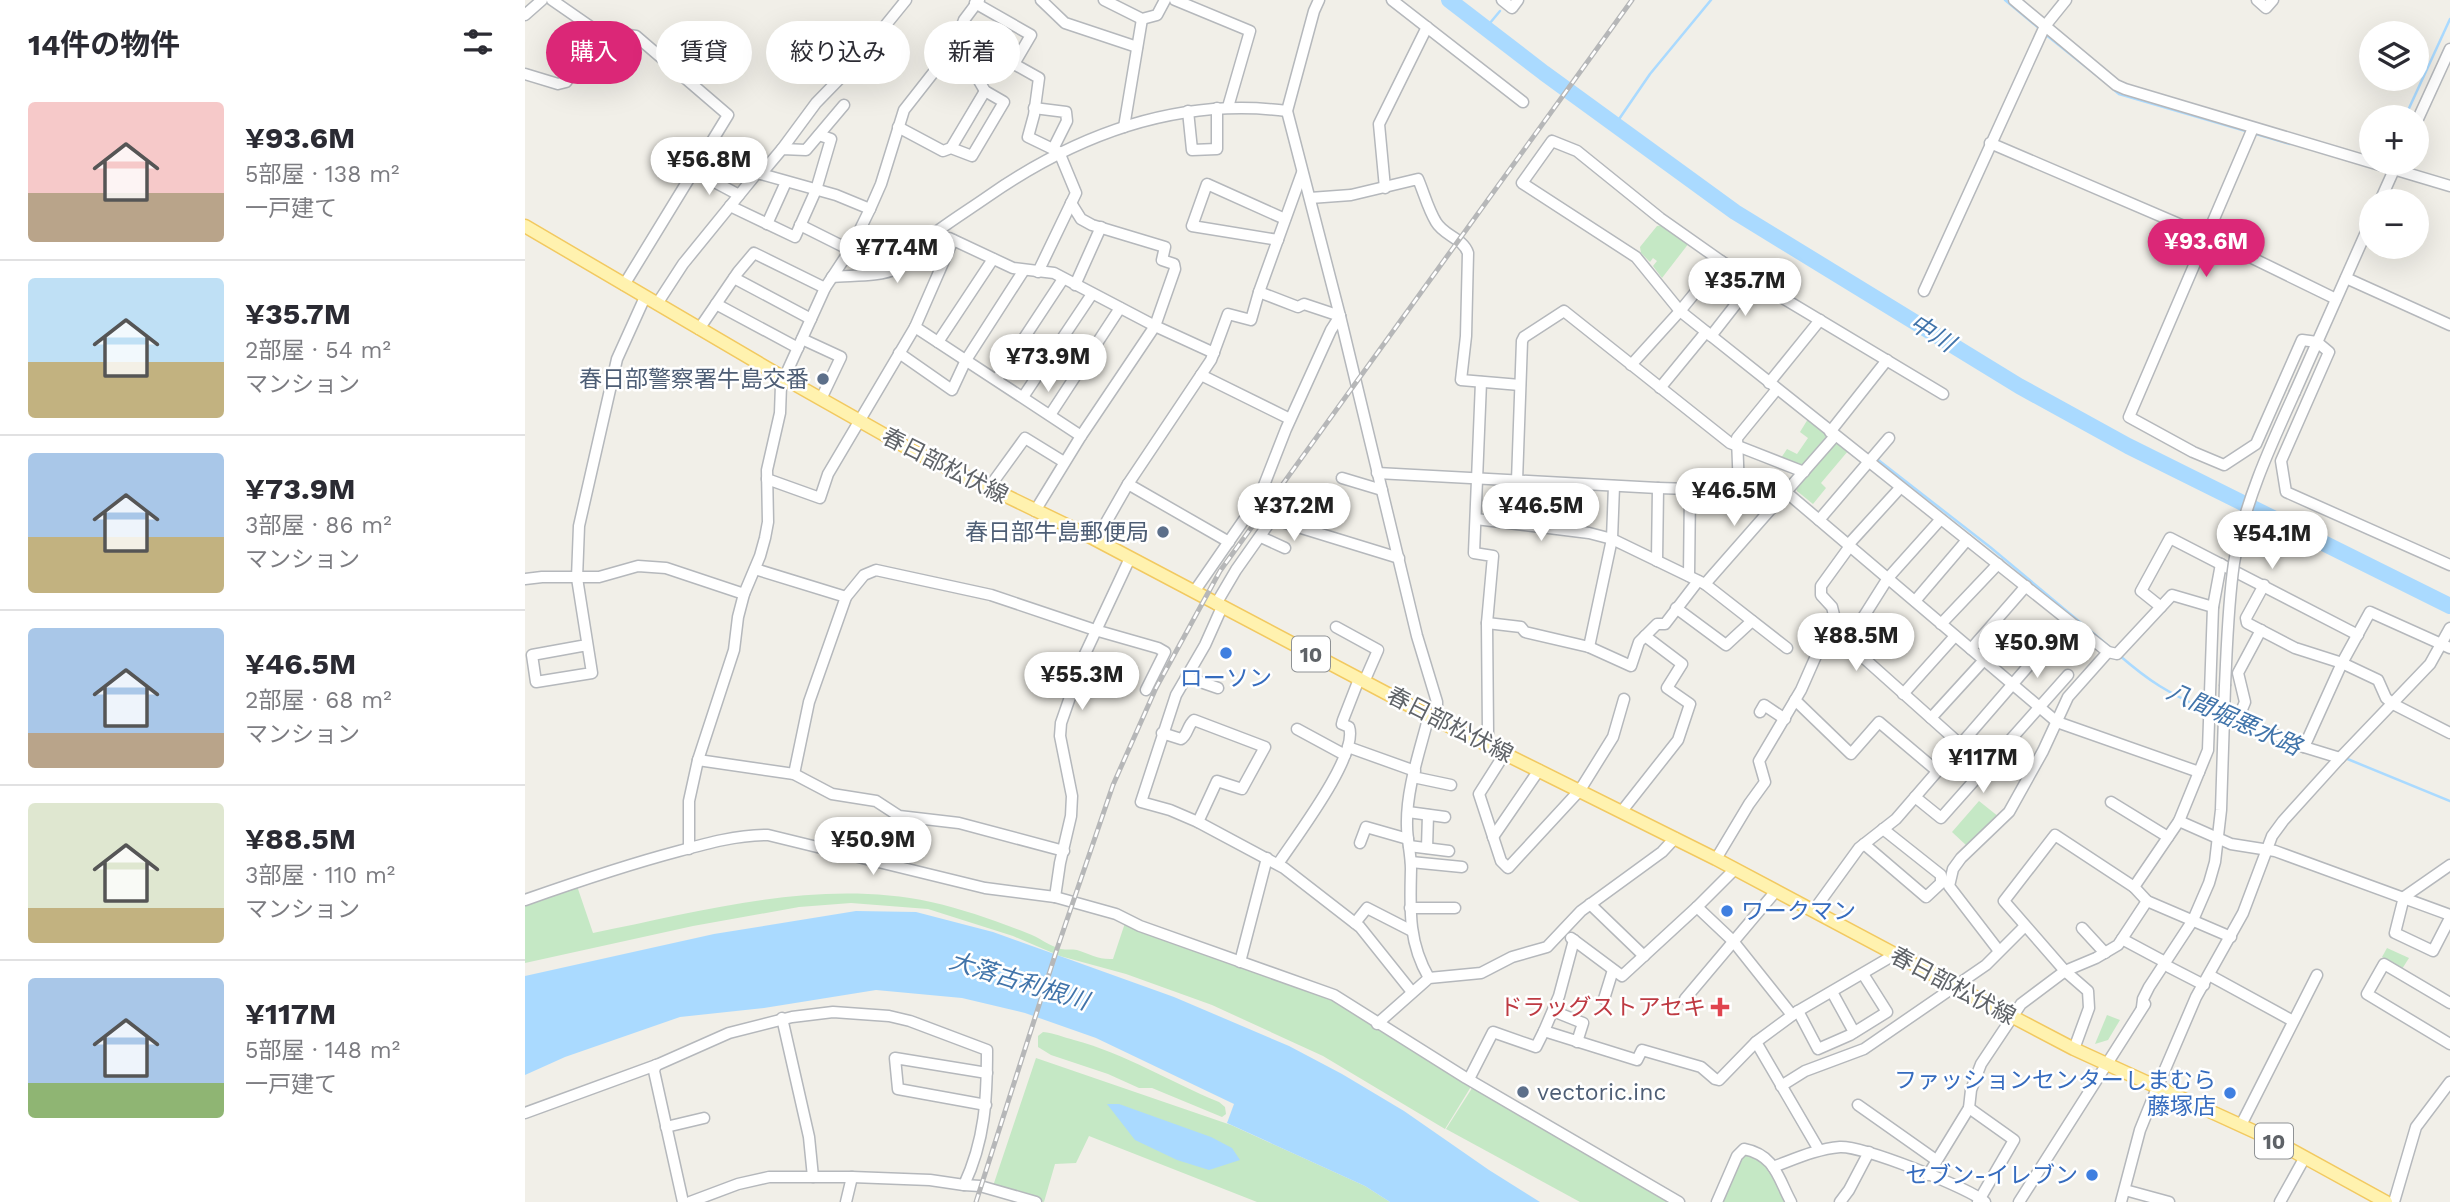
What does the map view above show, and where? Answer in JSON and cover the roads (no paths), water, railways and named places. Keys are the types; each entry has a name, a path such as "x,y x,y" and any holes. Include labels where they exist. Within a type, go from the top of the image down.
{"main road":[{"name":"春日部松伏線","path":"525,226 858,421 988,489 1097,540 1433,718 1716,859 2074,1049 2241,1125 2387,1202"}],"street":[{"path":"525,15 542,0"},
{"path":"552,0 582,21"},
{"path":"761,174 816,103 854,64 906,0"},
{"path":"1041,0 1065,23 1137,47"},
{"path":"1104,0 1142,19 1157,15 1165,0"},
{"path":"1175,0 1250,31 1222,107 1217,149 1192,150 1188,111"},
{"path":"1319,0 1287,111 1340,316 1417,636 1437,702 1414,774 1408,812 1412,931 1421,964 1429,978"},
{"path":"1392,0 1523,102"},
{"path":"1502,0 1515,4"},
{"path":"2014,0 2116,85 2359,158"},
{"path":"1924,291 2045,26 2066,0"},
{"path":"2257,0 2266,8 2273,0"},
{"path":"964,21 977,2 1031,35 1014,64 1039,78 1027,137 1056,151 1076,193 1038,271"},
{"path":"1124,127 1142,19"},
{"path":"1385,188 1379,124 1427,27"},
{"path":"624,285 728,115 642,41"},
{"path":"2424,105 2450,49"},
{"path":"525,74 546,80"},
{"path":"689,849 689,801 698,760 734,650 744,594 755,569 768,522 767,479 770,451 780,412 781,385 825,288 850,250 870,209 881,184 898,127 912,97 924,82"},
{"path":"951,148 972,156 1004,102 985,91 981,84"},
{"path":"898,127 943,151 951,148 985,91"},
{"path":"782,149 806,150 844,104"},
{"path":"832,277 895,269 918,246 1056,151 1124,127 1188,111 1222,107 1287,111"},
{"path":"1034,108 1066,112 1067,121 1056,151"},
{"path":"2253,128 2129,417 2193,452 2224,465 2256,444 2302,340 2317,342 2329,352 2281,461 2286,492 2450,565"},
{"path":"730,206 795,237 816,190 831,139 819,135"},
{"path":"1943,394 1721,261 1660,218 1577,151 1552,141 1522,183 1586,222 1636,257 1680,311 2108,652 2117,654 2172,595 2213,607"},
{"path":"1990,143 2207,236 2336,299"},
{"path":"694,171 739,195"},
{"path":"1097,540 1128,484 1214,353 1228,314 1251,320 1302,172"},
{"path":"657,304 683,264 757,173 836,195 870,209"},
{"path":"2416,175 2450,186"},
{"path":"1310,198 1351,195 1418,179 1435,222 1467,248 1466,336 1461,380 1520,385"},
{"path":"767,224 786,182"},
{"path":"1278,240 1192,226 1206,184 1285,219"},
{"path":"1035,511 1064,462 1155,327 1175,270 1174,264 1162,260 1165,247 1101,228 1081,219 1071,203"},
{"path":"800,225 850,250"},
{"path":"1075,285 1101,228"},
{"path":"938,232 1013,268 1053,273 1155,327 1214,353"},
{"path":"767,479 820,498 828,474 915,327 953,240"},
{"path":"2019,1202 2142,1006 2143,999 2167,965 2193,920 2209,883 2219,839 2228,619 2241,536 2256,484 2359,248"},
{"path":"699,329 754,253 825,288"},
{"path":"938,342 993,259"},
{"path":"1631,365 1721,261"},
{"path":"899,353 951,390 966,360 1024,270"},
{"path":"734,278 811,319"},
{"path":"2346,278 2450,325"},
{"path":"997,379 1063,279"},
{"path":"1660,388 1754,281"},
{"path":"1259,292 1298,307 1304,304 1340,316"},
{"path":"1023,397 1092,294"},
{"path":"587,645 532,655 536,682 591,673 587,645 577,578 579,526 617,359 645,297"},
{"path":"716,304 800,343 841,357 821,399"},
{"path":"1050,415 1120,308"},
{"path":"1517,481 1522,341 1524,337 1563,312 1730,443 1804,472"},
{"path":"1194,593 1259,498 1290,419 1340,316"},
{"path":"1739,491 1737,438 1820,320"},
{"path":"915,327 1081,436"},
{"path":"1487,623 1521,627 1525,632 1589,647 1631,666 1639,642 1657,624 1665,624 1697,581 1804,472 1887,360"},
{"path":"1201,375 1290,419"},
{"path":"1481,382 1474,553 1493,556 1487,623 1488,733 1484,743"},
{"path":"988,489 1025,438 1064,462"},
{"path":"1819,520 1889,438"},
{"path":"1377,473 1786,492 2057,722 2199,772"},
{"path":"1342,478 1382,490"},
{"path":"1128,484 1229,542"},
{"path":"1589,647 1612,539 1614,486"},
{"path":"1657,561 1658,488"},
{"path":"1716,859 1765,782 1759,761 1795,700 1834,615 1832,607 1821,595 1821,586 1849,545 1900,488"},
{"path":"1690,489 1697,581"},
{"path":"1399,558 1272,519 1236,570 1176,695 1141,802 1198,822 1273,861 1355,923 1412,992"},
{"path":"1476,519 1589,533 1612,539 1697,581 1787,648"},
{"path":"1940,520 1888,578 1847,643 1960,744"},
{"path":"1261,537 1285,548"},
{"path":"2161,607 2141,591 2170,538 2358,635"},
{"path":"1915,601 1967,540"},
{"path":"1055,897 1072,816 1072,796 1060,736 1061,723 1095,630 1130,558"},
{"path":"2134,887 2179,821 2208,750 2213,607 2221,564"},
{"path":"1941,624 1998,565"},
{"path":"525,579 599,577 638,566 653,566 744,594"},
{"path":"755,569 846,597"},
{"path":"794,774 809,702 846,597 864,575 876,570 991,595 1158,648 1165,652 1146,690"},
{"path":"2263,585 2246,618 2247,623 2295,648 2342,663 2378,680 2386,698 2393,704 2450,733"},
{"path":"1971,649 2026,586"},
{"path":"1676,608 1725,645 1752,621"},
{"path":"2122,1202 2140,1130 2157,1088 2206,980 2231,937 2266,849 2283,821 2430,664 2447,639 2370,612 2342,663 2304,747"},
{"path":"1240,962 1273,861 1329,788 1346,751 1351,733 1349,727 1342,724 1378,650 1336,626"},
{"path":"2238,719 2245,702 2238,673 2261,630"},
{"path":"1622,811 1678,740 1690,704 1667,688 1682,664 1645,636"},
{"path":"1903,694 1955,636"},
{"path":"1999,951 1949,886 1953,869 2009,812 2068,698 2108,652"},
{"path":"1814,910 1830,885 1864,844 1896,819 2037,656"},
{"path":"1931,718 1984,660"},
{"path":"1915,797 1941,818 2068,675"},
{"path":"1186,677 1218,688"},
{"path":"1506,753 1479,794 1501,861 1508,868 1580,790 1613,737 1624,699"},
{"path":"1795,700 1851,754 1879,722 1937,771"},
{"path":"1760,712 1764,705 1785,719"},
{"path":"2209,711 2225,712 2304,747 2340,758"},
{"path":"1162,733 1181,739 1194,720 1265,747 1242,789 1217,781 1198,822"},
{"path":"1297,729 1346,751 1451,785"},
{"path":"698,760 794,774 832,794 876,801 899,816 959,823 1064,851"},
{"path":"1493,837 1539,770"},
{"path":"2111,802 2168,837"},
{"path":"1408,812 1445,817"},
{"path":"1427,848 1428,815"},
{"path":"2179,821 2231,844 2266,849 2405,897 2450,916 2433,951 2395,933 2405,897 2450,865"},
{"path":"1360,843 1366,827 1427,848 1449,851"},
{"path":"1864,844 1926,897 1941,883 1941,875 1883,829"},
{"path":"525,900 618,867 725,839 768,835 985,888 1055,897 1116,914 1140,926 1334,995 1377,1024 1679,1202"},
{"path":"2074,1049 2089,1008 2088,991 2065,971 2004,901 2055,835 2134,887 2147,901 2231,937"},
{"path":"1377,1024 1429,978 1481,973 1512,957 1547,947 1590,904 1662,852 1675,838"},
{"path":"1411,862 1462,867"},
{"path":"1562,933 1622,976 1735,869"},
{"path":"1685,999 1776,891"},
{"path":"1927,1175 1969,1108 1971,1090 1981,1064 2021,1004 2065,971 2118,945 2147,901"},
{"path":"1590,904 1644,956"},
{"path":"1697,907 1733,941 1795,1013 1818,1049 1887,1012 1863,974"},
{"path":"1355,923 1367,908 1412,931"},
{"path":"1411,908 1455,908"},
{"path":"1781,1086 1805,1071 1864,1049 1986,965 2025,926"},
{"path":"2082,928 2105,953"},
{"path":"2122,939 2167,965 2206,980 2293,1021"},
{"path":"1469,1079 1493,1032 1536,1047 1559,996 1574,940"},
{"path":"1544,1031 1637,1060 1642,1050 1701,1067 1719,1080 1756,1042 1795,1013 1894,955"},
{"path":"2450,1003 2384,964 2368,994 2450,1044"},
{"path":"1604,999 1613,970"},
{"path":"2241,1125 2316,975"},
{"path":"1832,992 1854,1032"},
{"path":"1553,1011 1583,1023 1577,1042"},
{"path":"525,1113 656,1065 729,1033 782,1018 846,1013 889,1016 910,1021 987,1050 985,1123 979,1138 977,1157 964,1185"},
{"path":"782,1018 809,1137 813,1177"},
{"path":"1756,1042 1819,1150"},
{"path":"986,1105 898,1089 895,1058 987,1073"},
{"path":"656,1065 654,1071 683,1202"},
{"path":"2387,1202 2416,1128 2450,1082"},
{"path":"1858,1105 1935,1160"},
{"path":"1773,1167 1819,1150 1850,1147 1927,1175 1981,1201 2014,1140 1969,1108"},
{"path":"666,1127 704,1118"},
{"path":"1717,1202 1740,1152 1744,1150 1763,1155 1773,1167 1791,1202"},
{"path":"1840,1202 1869,1152"},
{"path":"2280,1202 2305,1157"},
{"path":"690,1202 738,1184 769,1177 930,1180 980,1186 1009,1199 1036,1202"},
{"path":"846,1202 852,1177"},
{"path":"2125,1190 2169,1202"}],"water":[{"name":"大落古利根川","path":"856,911 916,912 993,932 1174,997 1289,1046 1342,1074 1404,1111 1540,1202 1390,1202 1365,1186 1227,1123 1234,1104 1096,1038 1025,1013 962,998 876,990 764,1008 680,1017 565,1057 525,1075 525,976 714,934"},
{"path":"1107,1104 1119,1104 1211,1137 1232,1148 1240,1160 1209,1170 1177,1160 1135,1140"}],"waterway":[{"name":"中川","path":"1449,0 1735,212 2019,386 2128,446 2450,606"},
{"path":"1615,125 1650,74 1711,0"},
{"path":"2005,0 2040,29"},
{"path":"1485,29 1500,11"},
{"path":"2411,105 2450,19"},
{"path":"2045,34 2105,82"},
{"path":"2113,89 2119,94 2249,132"},
{"path":"2256,134 2290,144"},
{"name":"八間堀悪水路","path":"1877,459 1990,547 2111,648"},
{"name":"八間堀悪水路","path":"2119,655 2159,686 2204,709"},
{"name":"八間堀悪水路","path":"2345,758 2450,801"}],"railway":[{"path":"976,1202 1113,785 1156,688 1220,571 1632,0"}],"place":[{"name":"春日部警察署牛島交番","path":"823,379"},
{"name":"春日部牛島郵便局","path":"1163,532"},
{"name":"ローソン","path":"1226,653"},
{"name":"ワークマン","path":"1727,911"},
{"name":"ドラッグストアセキ","path":"1720,1007"},
{"name":"vectoric.inc","path":"1523,1092"},
{"name":"ファッションセンターしまむら 藤塚店","path":"2230,1093"},
{"name":"セブン-イレブン","path":"2092,1175"}]}
